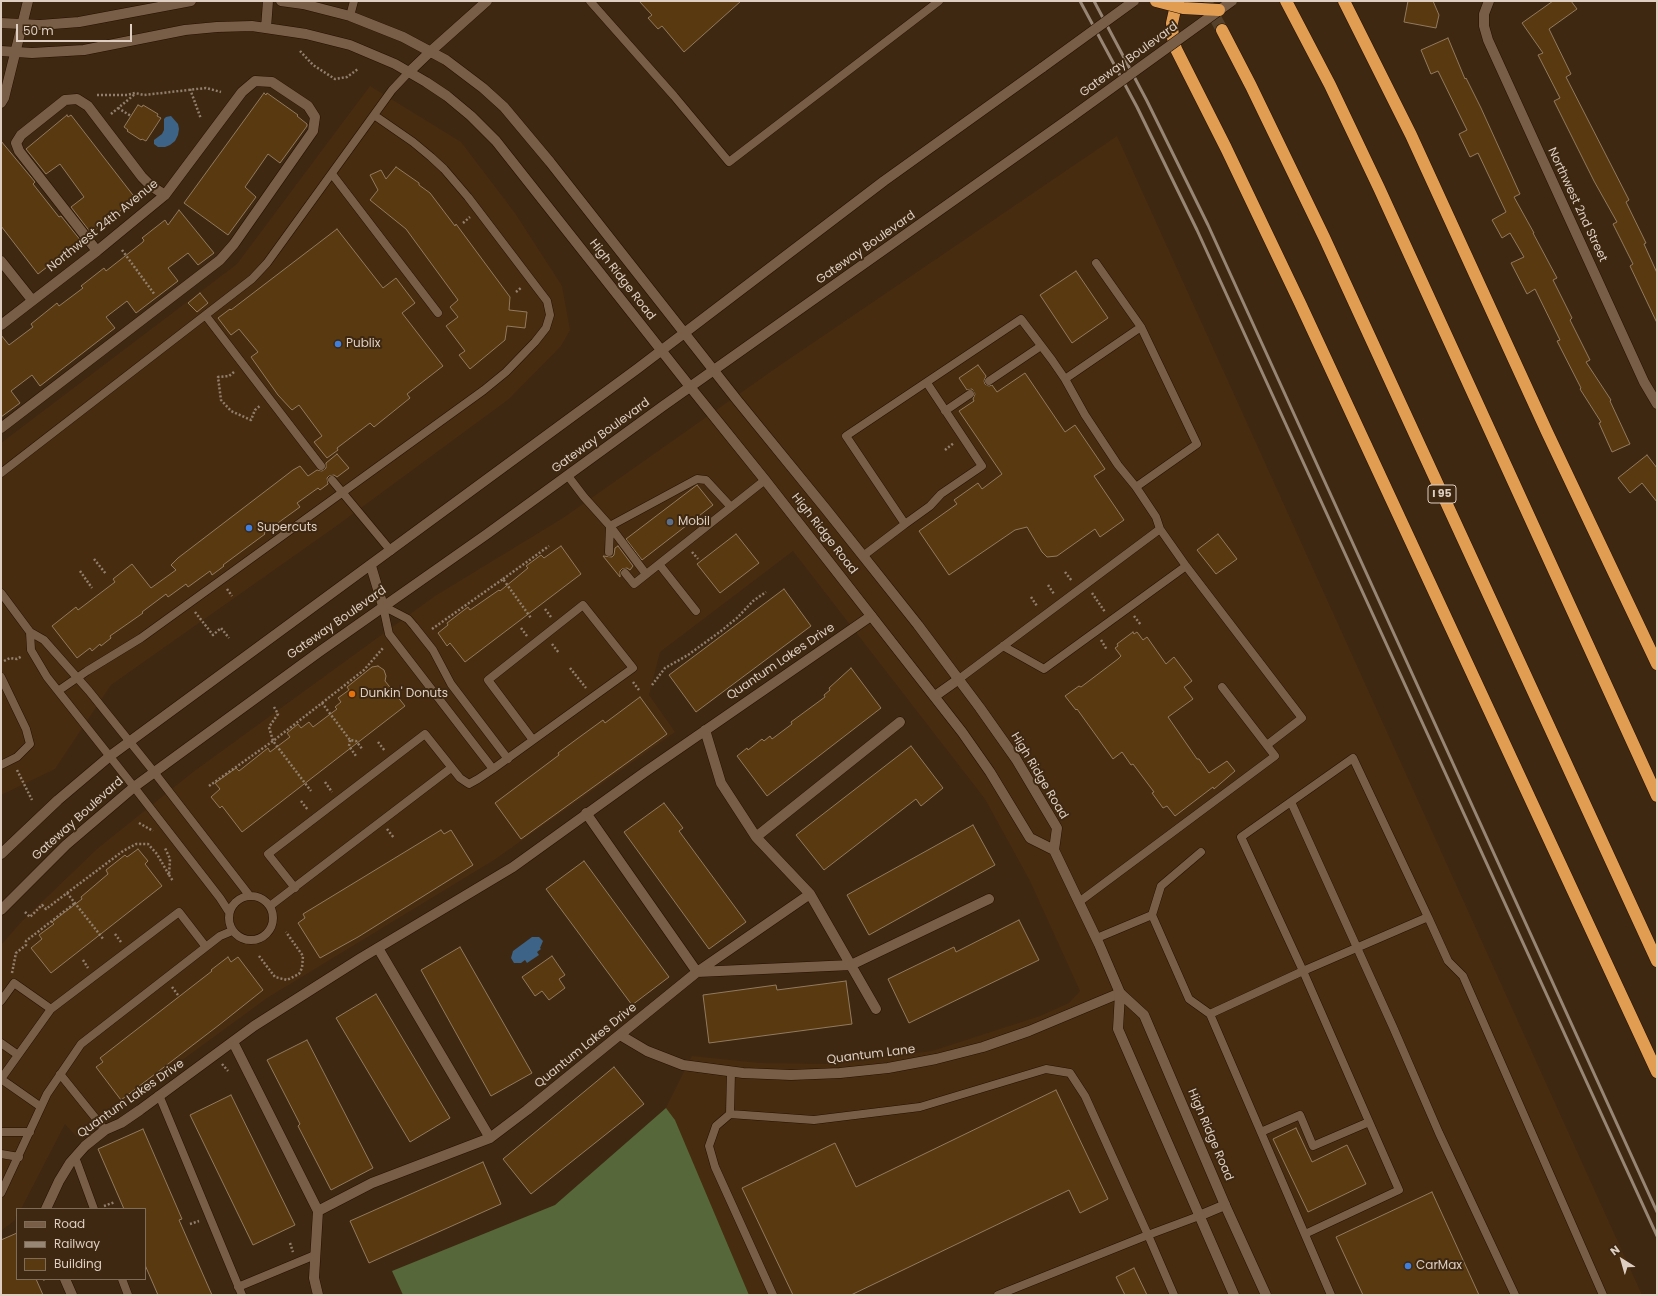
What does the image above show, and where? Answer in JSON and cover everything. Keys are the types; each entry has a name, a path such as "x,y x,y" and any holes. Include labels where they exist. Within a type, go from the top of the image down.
{"highway":[{"path":"1156,1 1176,4 1191,9 1219,10"},
{"path":"1286,1 1330,85 1376,182 1657,796"},
{"path":"1344,1 1411,135 1546,432 1657,664"},
{"path":"1176,4 1172,23 1174,43 1300,303 1657,1072"},
{"name":"I 95","path":"1222,30 1318,224 1657,961"}],"street":[{"path":"1,103 4,98 28,1"},
{"path":"1,23 22,25 80,22 191,1"},
{"path":"266,28 268,1"},
{"name":"High Ridge Road","path":"280,1 303,4 350,16 393,32 431,51 446,60 482,88 516,120 959,679 1016,759 1057,828 1054,850 1097,938 1120,993 1144,1015 1225,1205 1266,1295"},
{"path":"409,72 487,1"},
{"name":"Gateway Boulevard","path":"1,854 58,800 110,756 371,566 470,491 685,334 884,181 1134,1"},
{"name":"Gateway Boulevard","path":"1,910 48,862 134,786 383,606 568,476 1232,1"},
{"name":"Northwest 2nd Street","path":"1489,1 1484,14 1484,26 1488,40 1641,375 1657,404"},
{"name":"High Ridge Road","path":"1,51 49,53 84,50 201,28 236,26 266,28 306,34 350,45 409,72 447,96 496,141 690,388 765,480 962,732 990,772 1030,838 1054,850"},
{"name":"Northwest 24th Avenue","path":"1,324 97,251 165,195 242,92 255,81 272,82 308,106 315,117 313,132 234,244 220,260 1,428"},
{"path":"97,251 19,151 16,143 21,135 65,100 77,99 88,106 142,177 151,186 165,195"},
{"path":"1,260 32,300"},
{"path":"371,566 383,606"},
{"name":"Quantum Lakes Drive","path":"46,1208 59,1181 75,1158 85,1146 105,1130 121,1123 254,1026 378,948 513,867 705,730 871,616"},
{"path":"934,696 959,679"},
{"path":"756,836 900,722"},
{"path":"705,730 721,783 756,836 810,894 876,1009"},
{"path":"586,814 697,972 851,965 989,899"},
{"name":"Quantum Lakes Drive","path":"318,1212 372,1184 490,1138 527,1110 697,972 810,894"},
{"path":"378,948 490,1138"},
{"name":"High Ridge Road","path":"1120,993 1118,1029 1234,1295"},
{"name":"Quantum Lane","path":"620,1035 647,1051 683,1065 731,1072 791,1075 840,1073 888,1068 936,1060 983,1047 1029,1031 1120,993"},
{"path":"233,1042 318,1212 314,1278 318,1295"},
{"path":"1199,1216 1225,1205"},
{"path":"66,1280 72,1295"}],"lane":[{"path":"350,16 354,1"},
{"path":"590,1 674,96 729,162 939,1"},
{"path":"1,473 244,287 260,271 396,85 409,72"},
{"path":"58,691 76,678 141,638 494,382 535,342 546,328 550,315 544,295 455,182 431,157 413,142 374,115"},
{"path":"332,174 438,312"},
{"path":"1096,263 1141,327 1197,444 1136,487"},
{"path":"206,316 321,466"},
{"path":"905,524 846,436 1021,319 1065,379 1085,415 1118,465 1136,487 1156,517 1160,529 1186,566 1302,718 1266,745"},
{"path":"1065,379 1141,327"},
{"path":"989,381 1041,346"},
{"path":"863,556 930,506 941,494 982,466 927,383"},
{"path":"945,411 970,394"},
{"path":"568,476 584,497 610,526 646,574"},
{"path":"610,526 697,479 706,480 731,507"},
{"path":"332,480 391,551"},
{"path":"626,573 634,584 765,480"},
{"path":"609,552 610,526"},
{"path":"959,679 1160,529"},
{"path":"659,564 696,611"},
{"path":"1003,646 1044,669 1186,566"},
{"path":"1,593 30,632 44,640 130,742 249,895"},
{"path":"295,888 268,854 425,734 451,768 460,778 469,784 493,769 633,668 583,605 488,680 533,740"},
{"path":"383,606 410,622 433,650 451,684 508,758"},
{"path":"383,606 389,634 493,769"},
{"path":"30,632 31,650 58,691 134,786 220,898 229,912"},
{"path":"1,677 26,729 30,744 17,757 1,765"},
{"path":"1079,902 1275,756 1222,687"},
{"path":"1304,1234 1399,1190 1303,971 1241,837 1353,758 1448,961 1463,976 1603,1295"},
{"path":"270,906 451,768"},
{"path":"1291,802 1439,1133 1515,1295"},
{"path":"1200,852 1161,886 1152,915 1189,999 1210,1014 1331,1295"},
{"path":"249,895 261,898 270,906 273,916 272,924 262,937 255,940 247,940 239,937 232,931 229,925 229,912 236,900 242,896 249,895"},
{"path":"41,1107 1,1079 51,1009 179,912 206,947"},
{"path":"1097,938 1152,915"},
{"path":"1210,1014 1303,971 1428,917"},
{"path":"1,1193 47,1094 81,1044 220,936 232,931"},
{"path":"1,1001 14,983 51,1009"},
{"path":"1,1043 18,1055"},
{"path":"774,1295 715,1167 708,1146 716,1126 730,1114 814,1120 920,1107 1046,1069 1070,1073 1085,1096 1174,1295"},
{"path":"730,1114 731,1072"},
{"path":"60,1074 105,1130"},
{"path":"159,1095 242,1295"},
{"path":"1261,1132 1300,1115 1314,1146 1369,1122"},
{"path":"1,1132 30,1132"},
{"path":"1,1154 19,1156"},
{"path":"75,1158 94,1208"},
{"path":"998,1295 1199,1216"},
{"path":"238,1287 315,1255"},
{"path":"122,1280 128,1295"}],"path":[{"path":"300,51 313,65 335,80 347,77 358,69"},
{"path":"97,95 128,95 135,93 144,95 206,88 221,92"},
{"path":"190,89 201,119"},
{"path":"111,114 135,93"},
{"path":"118,108 131,116"},
{"path":"463,223 472,216"},
{"path":"122,250 156,296"},
{"path":"516,292 525,285"},
{"path":"236,371 229,376 218,377 221,400 231,411 251,420 255,410 262,405"},
{"path":"945,450 956,442"},
{"path":"432,629 549,546"},
{"path":"691,550 698,559"},
{"path":"94,559 106,574"},
{"path":"80,571 92,588"},
{"path":"1065,572 1073,582"},
{"path":"503,579 530,618"},
{"path":"1048,585 1055,595"},
{"path":"225,587 232,596"},
{"path":"652,685 666,668 688,655 721,631 737,618 753,601 766,592"},
{"path":"1091,592 1106,612"},
{"path":"1030,597 1038,608"},
{"path":"545,610 552,619"},
{"path":"194,611 213,635 222,628 229,638"},
{"path":"1133,615 1141,626"},
{"path":"521,628 528,637"},
{"path":"1100,639 1108,650"},
{"path":"550,642 559,653"},
{"path":"209,786 273,741 364,670 383,648"},
{"path":"4,661 10,658 17,659 24,656"},
{"path":"570,668 587,690"},
{"path":"632,680 639,690"},
{"path":"322,703 350,740 356,741 363,750"},
{"path":"274,707 278,714 269,727 273,741 311,791"},
{"path":"350,740 349,746 356,756"},
{"path":"378,742 385,751"},
{"path":"16,769 32,800"},
{"path":"325,782 332,792"},
{"path":"301,801 308,811"},
{"path":"139,823 153,832"},
{"path":"387,829 394,838"},
{"path":"163,843 170,859 169,875"},
{"path":"25,912 30,916 42,905 46,909 123,851 136,844 148,844 157,854 173,880"},
{"path":"67,893 104,940"},
{"path":"11,970 16,953 26,946 26,941 75,903"},
{"path":"259,956 275,977 288,980 298,974 302,968 303,956 286,932"},
{"path":"115,934 123,944"},
{"path":"82,960 90,970"},
{"path":"171,985 178,995"},
{"path":"221,1062 228,1071"},
{"path":"104,1206 115,1202"},
{"path":"190,1224 201,1220"},
{"path":"290,1243 294,1254"}],"shaded area":[{"path":"370,86 461,142 515,213 562,286 570,330 561,346 509,399 335,527 111,685 55,769 1,795 1,443 237,264"},
{"path":"1117,136 1642,1295 749,1295 675,1120 666,1108 692,1056 760,1063 828,1064 932,1051 1040,1016 1069,1003 1080,991 1030,881 985,799 793,551 660,652 649,695 675,732 494,860 267,998 77,1137 65,1124 22,1208 16,1208 15,1220 1,1231 1,945 22,921 97,849 193,772 435,596 563,518 776,368"}],"green space":[{"path":"666,1108 675,1120 749,1295 403,1295 392,1271 555,1205"}],"water":[{"path":"171,116 178,124 178,135 175,141 170,145 158,147 154,144 154,140 162,134 164,130 164,119"},
{"path":"532,937 539,937 543,941 540,948 541,949 537,952 539,955 527,963 525,960 521,963 514,963 511,958 513,951"}],"building":[{"path":"639,1 741,1 684,52 662,26 658,29 648,18 652,15"},
{"path":"1408,1 1433,1 1439,15 1436,28 1404,22"},
{"path":"1553,1 1571,1 1577,9 1549,29 1571,74 1566,77 1629,200 1626,202 1646,243 1644,244 1657,273 1657,323 1630,266 1633,264 1613,224 1617,222 1594,181 1554,101 1560,98 1538,55 1543,53 1522,23"},
{"path":"1448,38 1465,79 1466,78 1481,108 1520,194 1514,197 1557,278 1553,280 1572,318 1570,320 1590,360 1586,362 1611,400 1610,401 1630,444 1612,452 1599,423 1601,422 1580,389 1581,388 1557,341 1560,340 1535,289 1527,294 1511,263 1524,257 1510,233 1502,238 1492,220 1506,212 1478,153 1470,157 1459,134 1467,130 1438,71 1431,74 1421,50"},
{"path":"264,93 266,95 267,93 298,115 297,116 307,124 307,126 280,163 268,154 245,187 256,197 228,235 184,203"},
{"path":"138,105 142,107 143,105 158,114 157,116 161,118 146,141 141,140 127,131 128,130 124,127"},
{"path":"67,115 68,117 71,115 136,199 91,233 71,207 84,197 60,164 46,174 26,149"},
{"path":"1,141 35,182 33,184 59,217 61,216 81,241 38,274 1,226"},
{"path":"396,167 419,183 419,185 430,193 455,226 456,224 510,297 509,310 527,312 525,328 507,326 505,340 470,369 459,355 465,351 446,326 458,317 450,307 458,300 406,229 370,200 378,190 370,175 381,170 386,179"},
{"path":"179,210 214,253 198,265 188,253 168,268 178,281 136,313 127,301 106,317 115,328 40,386 32,375 11,391 20,403 1,417 1,335 9,345 33,327 31,324 57,303 59,306 83,288 81,286 104,268 106,271 143,242 144,240 142,238 165,220 168,225"},
{"name":"Publix","path":"337,229 383,288 396,278 415,303 402,313 443,366 407,394 410,398 374,427 370,423 337,448 338,450 327,458 314,442 322,436 299,405 292,410 278,395 251,357 258,352 239,329 231,335 218,318 230,309 231,310"},
{"path":"1076,271 1108,318 1072,343 1040,295"},
{"path":"200,293 208,303 197,312 188,303"},
{"path":"978,365 986,376 984,381 985,384 989,386 992,385 997,392 1025,373 1065,432 1075,425 1105,469 1094,476 1124,520 1100,537 1095,529 1057,556 1047,557 1042,552 1027,527 1015,530 949,575 919,531 957,504 954,500 978,483 982,489 1002,474 959,411 974,401 973,399 975,394 972,389 967,390 959,378"},
{"path":"337,454 349,468 337,477 334,475 329,476 327,478 328,484 320,490 318,488 297,503 300,507 264,533 265,534 212,575 210,571 188,587 186,584 168,597 166,594 142,612 143,613 110,636 111,638 101,646 100,644 92,651 90,648 77,658 52,626 76,607 78,610 115,582 113,579 132,564 151,588 176,570 171,565 178,558 293,470 300,466 308,476 317,470 322,471 326,468 326,463"},
{"path":"1647,455 1657,468 1657,502 1642,483 1630,493 1618,478"},
{"name":"Mobil","path":"697,485 713,505 642,560 626,539"},
{"path":"736,534 759,563 720,593 697,564"},
{"path":"1218,534 1237,559 1216,574 1197,550"},
{"path":"561,546 581,574 465,662 450,643 447,646 438,633 448,625 447,623 468,607 470,610 499,590 500,591 528,568 526,566 541,555 544,558"},
{"path":"618,546 633,566 630,570 627,568 622,569 620,571 620,577 603,556 612,557 614,555 615,548"},
{"path":"784,589 811,626 696,712 669,675"},
{"path":"1133,632 1134,634 1137,632 1143,640 1147,637 1166,664 1174,657 1192,681 1184,687 1193,699 1168,717 1197,759 1199,759 1209,773 1227,761 1235,771 1214,789 1213,787 1175,816 1167,806 1163,808 1152,793 1154,792 1122,752 1113,759 1077,709 1076,710 1065,696 1079,686 1081,687 1118,659 1121,656 1115,648 1118,646 1117,644"},
{"path":"378,666 384,670 386,676 385,681 405,706 242,832 222,806 220,808 211,797 220,789 215,783 236,768 239,771 268,748 270,752 290,737 287,733 298,724 301,728 309,722 313,727 337,709 335,707 341,702 338,698 349,690 347,687 372,667"},
{"path":"851,668 881,708 767,796 737,756 747,748 748,750 762,739 764,741 770,736 772,739 792,724 791,722 825,697 824,695 830,690 829,688"},
{"path":"640,697 667,734 521,839 495,803 559,755 558,753 581,736 603,720 605,723"},
{"path":"911,746 943,788 921,806 916,799 824,870 796,835"},
{"path":"664,803 683,828 679,831 746,922 709,949 624,832"},
{"path":"973,825 995,865 869,935 847,895"},
{"path":"441,830 444,834 451,830 473,865 358,937 320,958 298,923 305,918 303,914"},
{"path":"138,849 148,861 145,864 162,886 51,973 31,948 42,939 39,935 54,924 52,922 82,899 81,897 108,874 106,870 125,855 127,857"},
{"path":"584,861 669,977 632,1005 546,889"},
{"path":"1019,920 1039,960 909,1023 888,979 954,947 956,952"},
{"path":"460,947 532,1073 491,1096 421,970"},
{"path":"552,956 565,975 559,979 565,988 549,1000 542,991 535,996 522,977"},
{"path":"228,957 231,962 238,957 263,990 121,1100 96,1067 103,1062 100,1058"},
{"path":"846,981 852,1024 709,1043 703,995 776,985 777,990"},
{"path":"376,994 450,1118 410,1142 336,1018"},
{"path":"307,1040 373,1168 331,1190 298,1126 300,1124 267,1060"},
{"path":"614,1067 644,1104 531,1194 503,1159"},
{"path":"1056,1090 1108,1199 1080,1213 1069,1190 851,1295 793,1295 742,1188 835,1143 856,1187"},
{"path":"231,1095 295,1225 253,1245 190,1115"},
{"path":"1296,1128 1312,1162 1347,1145 1366,1184 1308,1212 1273,1139"},
{"path":"143,1129 182,1219 179,1220 212,1295 158,1295 146,1267 146,1208 124,1208 98,1149"},
{"path":"483,1162 501,1204 369,1263 350,1221"},
{"name":"CarMax","path":"1432,1192 1479,1295 1363,1295 1336,1237"},
{"path":"16,1233 16,1280 36,1280 43,1295 1,1295 1,1240"},
{"path":"1134,1268 1147,1295 1125,1295 1116,1277"}],"tunnel":[{"path":"1206,1 1222,30"}],"railway":[{"path":"1080,1 1137,107 1197,230 1657,1236"},
{"path":"1094,1 1147,101 1208,225 1657,1212"}],"place":[{"name":"Publix","path":"338,344"},
{"name":"Mobil","path":"670,522"},
{"name":"Supercuts","path":"249,528"},
{"name":"Dunkin' Donuts","path":"352,694"},
{"name":"CarMax","path":"1408,1266"}]}
